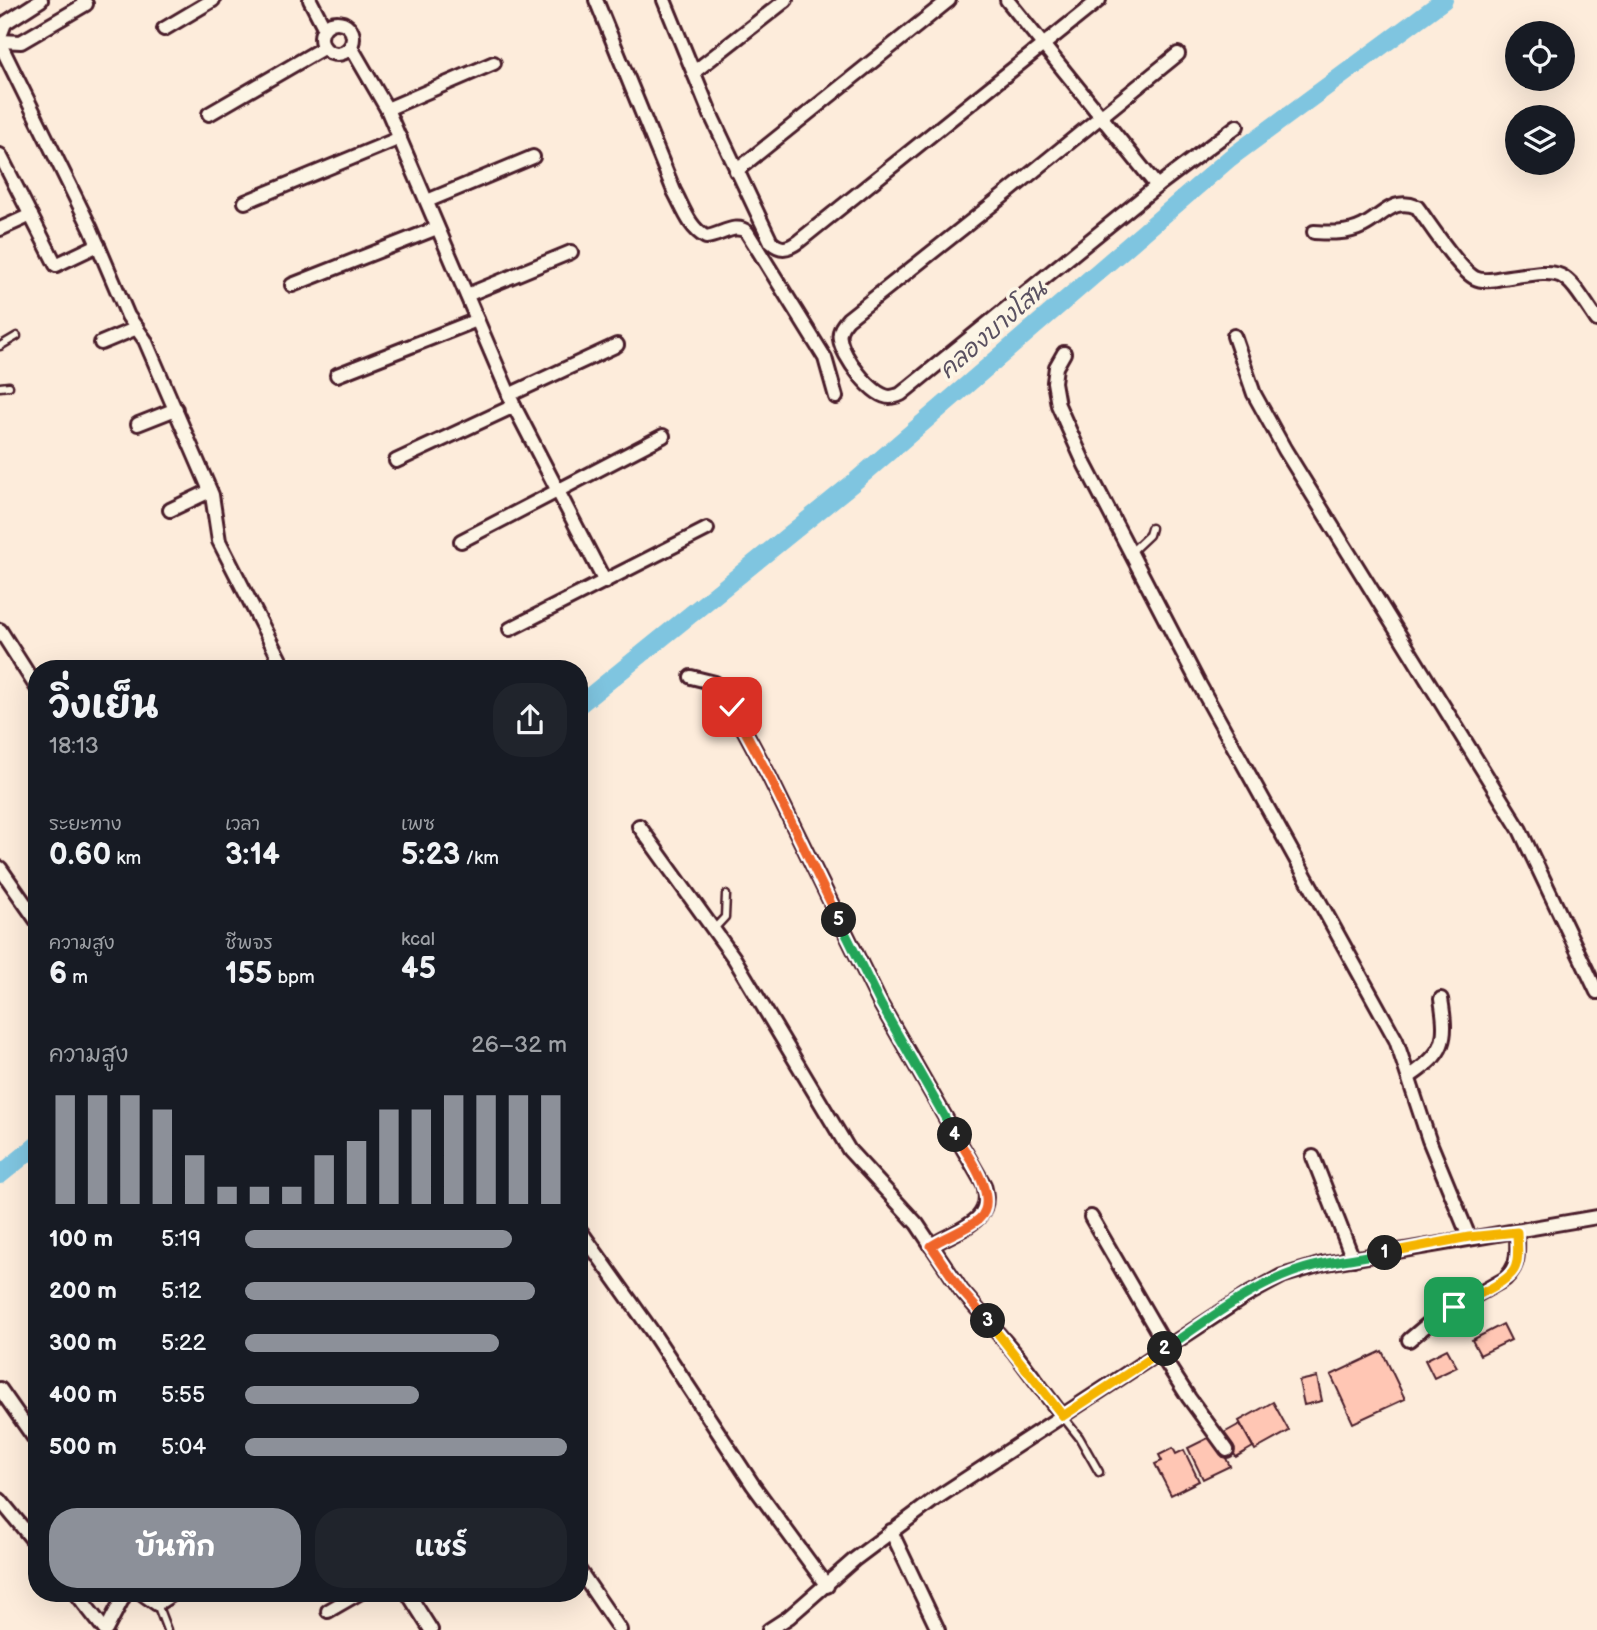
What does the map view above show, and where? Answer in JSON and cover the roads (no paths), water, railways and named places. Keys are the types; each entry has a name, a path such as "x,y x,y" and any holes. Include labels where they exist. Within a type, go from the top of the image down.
{"street":[{"path":"41,0 5,23 0,40 98,245 128,316 145,340 210,491 219,541 280,660"},
{"path":"164,29 212,0"},
{"path":"310,0 324,27"},
{"path":"596,0 674,191 689,219 696,230 706,237 737,227 747,232 825,358 836,397"},
{"path":"664,0 736,171 771,242 777,248 785,249 791,247 1099,0"},
{"path":"694,72 786,0"},
{"path":"736,171 949,0"},
{"path":"1007,0 1157,186"},
{"path":"0,40 21,43 85,2"},
{"path":"351,47 338,55 323,48 320,37 324,27 335,22 347,25 353,35 351,47 387,109 512,400 605,582"},
{"path":"209,114 323,48"},
{"path":"1178,54 848,319 841,328 839,339 860,376 881,395 891,398 901,394 1157,186 1237,126"},
{"path":"387,109 494,63"},
{"path":"245,202 400,138"},
{"path":"0,155 56,265 98,245"},
{"path":"427,201 533,158"},
{"path":"1314,232 1346,232 1363,226 1398,203 1409,203 1417,207 1465,270 1476,278 1488,280 1552,272 1565,277 1573,284 1597,320"},
{"path":"0,229 31,215"},
{"path":"292,285 438,228"},
{"path":"467,295 571,252"},
{"path":"337,375 477,320"},
{"path":"101,343 137,328"},
{"path":"1234,336 1254,394 1285,450 1520,830 1597,992"},
{"path":"396,461 617,345"},
{"path":"1064,352 1056,367 1054,382 1058,405 1085,465 1212,707 1396,1040 1429,1140 1469,1237"},
{"path":"138,424 176,409"},
{"path":"461,541 663,436"},
{"path":"170,510 210,491"},
{"path":"510,629 707,529"},
{"path":"0,630 28,674"},
{"path":"691,677 715,683 732,707 775,788 880,1003 984,1185 986,1209 979,1219 931,1246"},
{"path":"639,826 768,1013 849,1150 917,1224 961,1290 1015,1353 1063,1416"},
{"path":"0,868 28,908"},
{"path":"1409,1077 1429,1064 1443,1043 1446,1031 1441,999"},
{"path":"1313,1157 1353,1259"},
{"path":"1091,1217 1189,1398 1227,1450"},
{"path":"769,1630 827,1586 855,1559 934,1499 1247,1295 1282,1276 1302,1269 1469,1237 1517,1232 1597,1217"},
{"path":"1409,1340 1434,1319 1505,1279 1514,1270 1517,1260 1517,1232"},
{"path":"588,1242 753,1485 827,1586"},
{"path":"0,1389 28,1428"},
{"path":"0,1500 28,1534"},
{"path":"891,1531 938,1630"},
{"path":"588,1583 620,1630"},
{"path":"83,1602 105,1630 120,1602"},
{"path":"154,1602 160,1602"},
{"path":"328,1611 344,1602"},
{"path":"413,1602 431,1630"}],"lane":[{"path":"0,346 17,336"},
{"path":"0,387 9,386"},
{"path":"1131,552 1149,535 1151,528"},
{"path":"713,930 725,917 726,895"},
{"path":"1063,1416 1079,1437 1099,1472"},
{"path":"157,1604 167,1630"}],"waterway":[{"name":"คลองบางโสน","path":"588,698 853,483 1230,158 1444,0"},
{"name":"คลองบางโสน","path":"0,1175 28,1152"}]}
